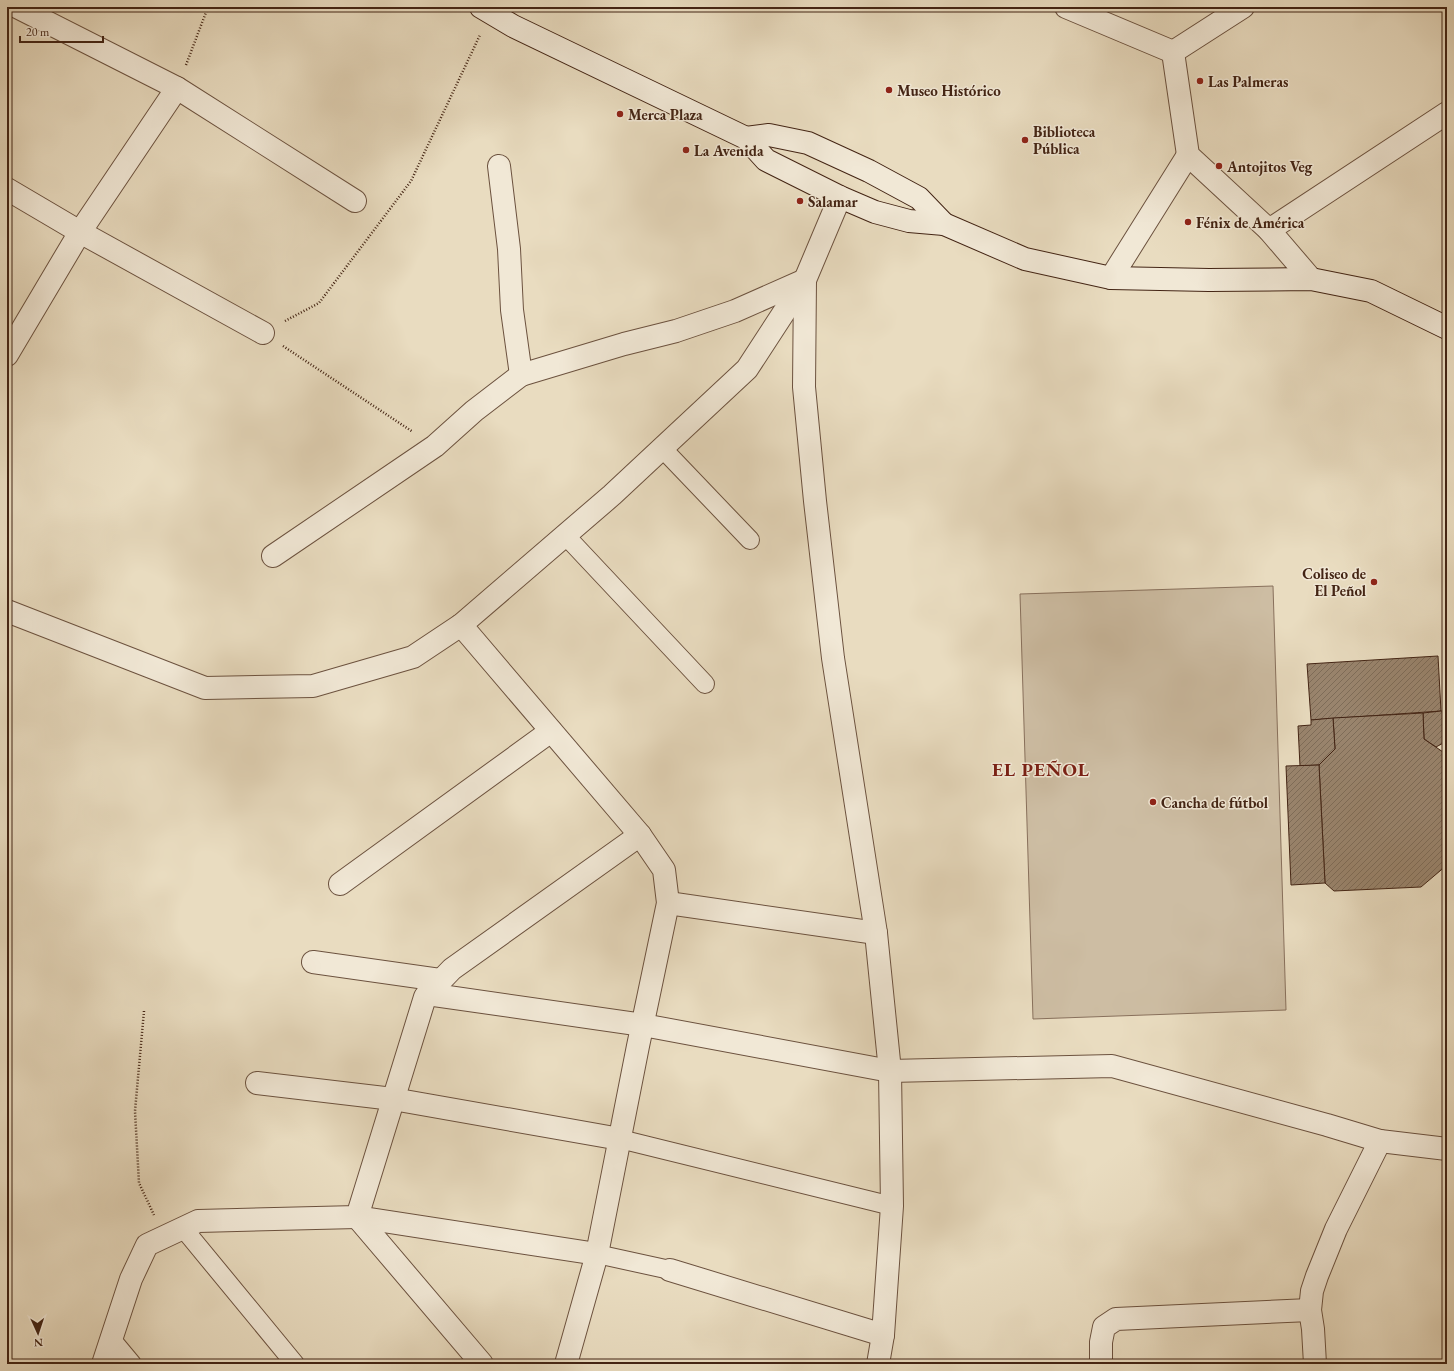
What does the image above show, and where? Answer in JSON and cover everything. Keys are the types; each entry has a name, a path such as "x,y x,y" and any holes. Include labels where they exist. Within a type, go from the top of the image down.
{"street":[{"path":"17,7 177,88 355,201"},
{"path":"1066,7 1173,52"},
{"path":"1173,52 1244,7"},
{"path":"486,10 520,29 746,138 766,160 840,197 875,212 903,219 944,224 1025,259 1111,278 1210,280 1311,279 1371,291 1447,328"},
{"path":"1173,52 1188,155 1269,230 1311,279"},
{"path":"7,355 80,232 177,88"},
{"path":"1269,230 1447,113"},
{"path":"746,138 769,135 808,143 869,171 919,198 944,224"},
{"path":"1111,278 1188,155"},
{"path":"499,166 509,249 512,310 521,375"},
{"path":"7,189 80,232 264,333"},
{"path":"7,611 205,688 313,686 413,657 461,626 612,495 747,369 804,280 840,197"},
{"path":"273,556 435,446 474,411 521,375 624,344 676,331 735,311 804,280"},
{"path":"804,280 804,388 815,501 833,658 876,933 890,1071 892,1206 883,1335 878,1364"},
{"path":"662,448 750,540"},
{"path":"565,536 705,684"},
{"path":"461,626 640,835 664,870 668,903 597,1254 566,1364"},
{"path":"340,884 551,731"},
{"path":"357,1217 425,997 452,969 640,835"},
{"path":"668,903 876,933"},
{"path":"313,962 434,987 890,1071 1112,1066 1380,1141 1447,1149"},
{"path":"257,1083 393,1099 620,1139 892,1206"},
{"path":"1315,1364 1313,1329 1310,1310 1312,1291 1336,1229 1380,1141"},
{"path":"357,1217 482,1364"},
{"path":"104,1364 130,1279 147,1245 198,1221 357,1217 597,1254 670,1270 883,1335"},
{"path":"174,1232 295,1364"},
{"path":"1101,1364 1101,1342 1104,1327 1116,1319 1310,1310"},
{"path":"112,1340 132,1364"}],"path":[{"path":"177,88 208,7"},
{"path":"435,446 264,333 319,303 411,181 486,10"},
{"path":"144,1011 135,1111 139,1182 174,1232"}],"shaded area":[{"name":"Cancha de fútbol","path":"1273,586 1286,1010 1033,1019 1020,594"}],"building":[{"path":"1438,656 1441,711 1311,720 1307,664"},
{"path":"1441,711 1447,712 1447,741 1436,747 1424,739 1423,713"},
{"path":"1423,713 1424,739 1443,752 1447,865 1421,887 1334,891 1325,883 1319,765 1335,749 1333,718"},
{"path":"1333,718 1335,749 1319,765 1300,766 1298,726 1311,725 1311,720"},
{"path":"1319,765 1325,883 1291,885 1286,766"}],"place":[{"name":"Las Palmeras","path":"1200,81"},
{"name":"Museo Histórico","path":"889,90"},
{"name":"Merca Plaza","path":"620,114"},
{"name":"Biblioteca Pública","path":"1025,140"},
{"name":"La Avenida","path":"686,150"},
{"name":"Antojitos Veg","path":"1219,166"},
{"name":"Salamar","path":"800,201"},
{"name":"Fénix de América","path":"1188,222"},
{"name":"Coliseo de El Peñol","path":"1374,582"},
{"name":"Cancha de fútbol","path":"1153,802"}],"district":[{"name":"EL PEÑOL","path":"1041,769"}]}
